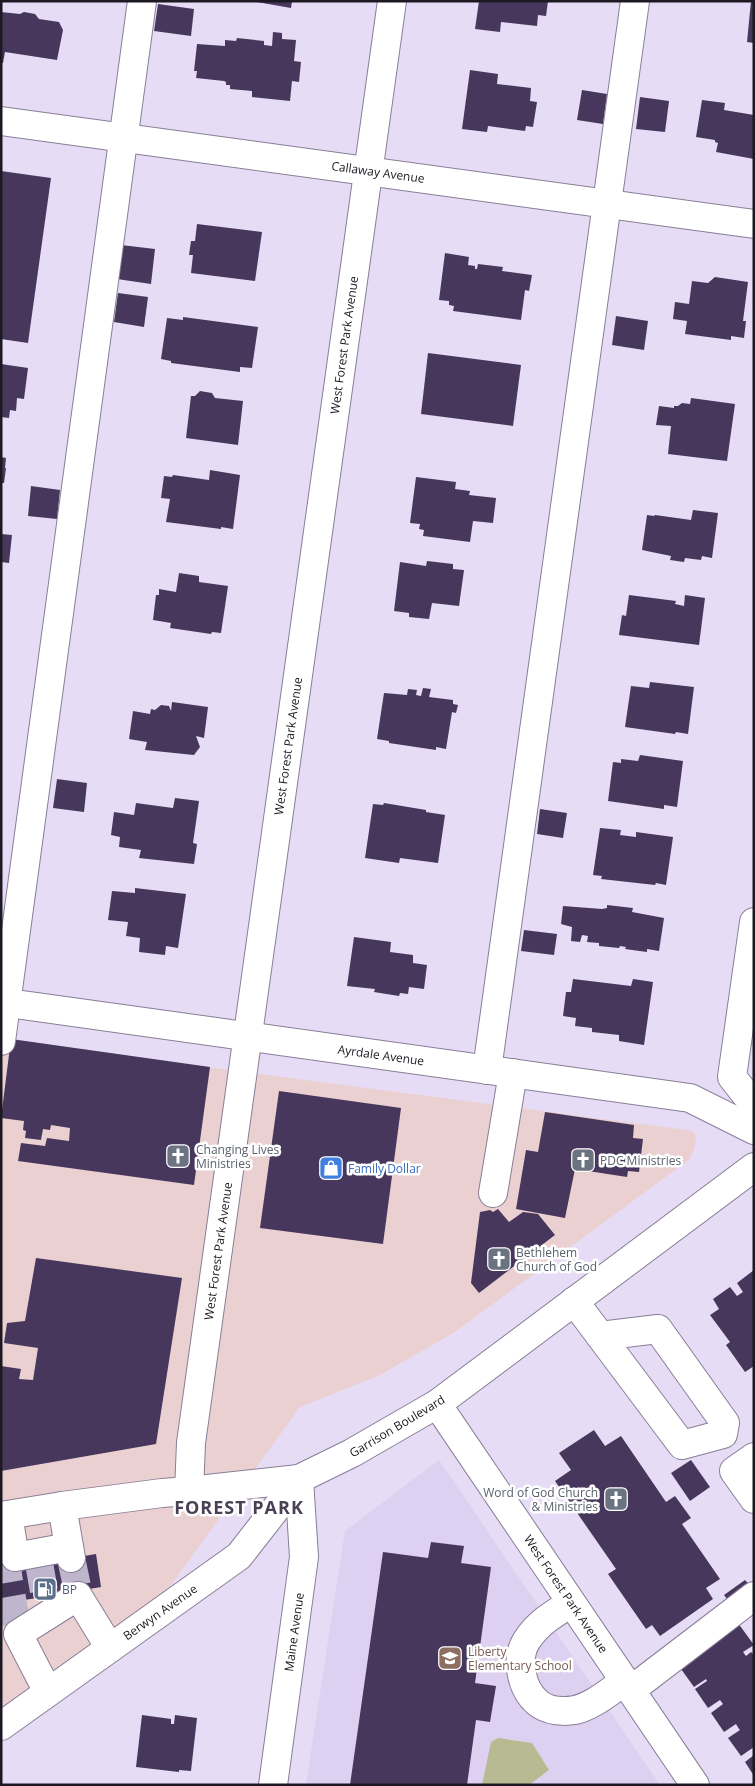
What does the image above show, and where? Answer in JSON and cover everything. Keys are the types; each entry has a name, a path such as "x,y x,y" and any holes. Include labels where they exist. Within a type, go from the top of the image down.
{"street":[{"path":"1,1041 4,1002 142,1"},
{"name":"West Forest Park Avenue","path":"189,1491 192,1443 392,1"},
{"path":"493,1193 500,1071 607,204 635,1"},
{"name":"Callaway Avenue","path":"1,121 754,224"},
{"path":"754,922 732,1077 754,1106"},
{"name":"Ayrdale Avenue","path":"4,1002 690,1098 754,1130"},
{"name":"Garrison Boulevard","path":"5,1515 162,1493 299,1479 352,1453 436,1404 754,1167"},
{"path":"574,1301 600,1336 682,1445 723,1434 725,1423 658,1329 600,1336"},
{"name":"West Forest Park Avenue","path":"436,1404 695,1785"},
{"path":"754,1457 734,1471 754,1499"},
{"name":"Berwyn Avenue","path":"1,1726 239,1556 299,1479"},
{"name":"Maine Avenue","path":"273,1785 304,1557 299,1479"},
{"path":"5,1515 15,1557 38,1558 70,1552 62,1506"},
{"path":"48,1692 18,1634 47,1606 78,1594 110,1648"},
{"path":"571,1603 537,1627 526,1641 521,1655 521,1673 527,1690 538,1704 552,1710 575,1710 628,1686 754,1596"}],"shaded area":[{"path":"1,1040 687,1130 694,1132 696,1137 695,1147 690,1159 455,1332 380,1375 300,1407 145,1621 1,1727"},
{"name":"Liberty Elementary School","path":"439,1460 660,1785 306,1785 345,1531"}],"green space":[{"path":"498,1738 532,1743 549,1770 529,1785 482,1785 491,1742"}],"building":[{"path":"251,1 292,1 291,8"},
{"path":"479,1 548,1 546,16 538,15 537,26 501,22 500,32 475,29"},
{"path":"751,1 754,1 754,43 747,42"},
{"path":"158,4 194,9 191,36 154,31"},
{"path":"1,12 20,14 24,12 35,14 39,19 59,22 63,30 57,60 5,52 3,63 1,63"},
{"path":"273,32 282,33 282,39 296,40 294,61 301,62 299,82 292,81 290,101 252,97 252,91 230,89 230,85 226,85 224,81 196,78 197,71 194,71 197,44 225,46 225,40 236,41 237,38 264,41 264,45 272,46"},
{"path":"470,70 498,74 497,84 531,88 530,101 537,102 533,127 526,126 525,131 488,126 487,132 462,129"},
{"path":"582,90 607,94 603,124 577,120"},
{"path":"640,97 669,101 665,132 636,129"},
{"path":"702,100 725,103 724,110 754,115 754,159 716,152 718,143 715,140 696,137"},
{"path":"1,171 51,178 28,343 1,339"},
{"path":"197,224 262,232 255,281 191,273 193,255 189,255 191,241 195,241"},
{"path":"121,245 155,249 151,284 117,279"},
{"path":"445,253 469,257 468,265 475,266 475,269 477,269 478,264 503,267 502,271 532,275 529,291 525,290 521,320 453,311 454,306 449,305 449,301 439,300"},
{"path":"715,277 748,282 743,321 746,321 744,338 731,336 731,340 685,334 687,321 673,319 675,302 689,304 692,281 708,283"},
{"path":"118,293 148,297 144,327 114,322"},
{"path":"616,316 648,321 644,350 612,345"},
{"path":"183,317 258,327 252,368 240,367 240,372 171,363 171,361 161,359 167,318 183,320"},
{"path":"428,353 521,365 513,426 421,414"},
{"path":"1,364 28,368 24,399 17,398 16,411 10,410 9,418 1,417"},
{"path":"200,391 212,393 215,398 243,401 238,445 186,438 191,396 195,396"},
{"path":"691,398 735,404 727,461 668,454 671,426 656,425 659,406 674,408 674,406 682,403 690,404"},
{"path":"1,457 6,458 4,483 1,483"},
{"path":"210,470 240,475 233,529 166,522 170,499 161,498 164,476 172,477 173,475 209,480"},
{"path":"416,477 456,482 455,489 470,491 469,495 496,498 493,523 473,521 470,542 423,536 424,530 419,529 420,524 410,523"},
{"path":"31,486 60,490 57,519 28,516"},
{"path":"693,510 718,513 712,558 702,556 701,560 685,558 684,562 670,560 671,556 642,550 647,515 691,520"},
{"path":"1,534 12,535 9,563 1,562"},
{"path":"427,561 453,564 453,569 464,570 459,606 432,603 429,619 409,617 409,613 394,611 400,562 426,566"},
{"path":"179,573 199,576 199,582 228,586 221,633 212,632 211,634 170,628 171,623 153,620 156,595 159,595 159,589 176,592"},
{"path":"629,595 676,601 675,604 684,606 685,595 705,598 699,645 619,635 622,615 626,616"},
{"path":"650,682 694,687 688,734 625,727 631,686 649,688"},
{"path":"423,688 431,689 429,697 453,700 453,704 458,705 456,713 452,712 446,749 436,747 436,750 389,743 389,741 377,739 384,693 407,695 408,689 417,690 416,695 421,696"},
{"path":"172,702 208,707 204,738 196,736 200,747 194,755 145,750 147,742 129,739 133,711 150,714 151,709 155,710 161,705 169,706 171,711"},
{"path":"640,755 683,761 677,807 664,805 664,809 608,801 613,762 621,763 621,759 638,761"},
{"path":"57,779 87,783 84,812 53,808"},
{"path":"175,798 199,801 193,843 197,844 194,864 139,858 141,850 119,847 120,837 111,835 114,812 134,815 136,803 173,808"},
{"path":"384,803 445,815 438,863 400,858 399,863 365,858 373,804 383,805"},
{"path":"540,809 567,813 563,838 537,834"},
{"path":"600,828 621,830 620,835 636,837 636,832 673,837 666,885 601,879 602,876 593,875"},
{"path":"135,888 186,894 178,948 166,946 165,955 139,952 140,938 126,936 128,922 108,920 112,891 135,893"},
{"path":"607,905 633,908 632,912 664,918 659,951 647,949 647,952 625,949 626,947 620,946 619,948 599,946 599,943 587,942 588,936 582,935 580,942 571,941 572,927 561,924 563,906 602,909 607,908"},
{"path":"524,930 557,934 554,955 521,951"},
{"path":"354,937 391,942 390,952 413,955 413,963 427,965 424,989 409,987 408,994 400,993 399,996 374,992 375,989 347,986"},
{"path":"573,979 631,986 633,979 653,982 644,1045 619,1041 619,1035 592,1032 592,1028 575,1026 576,1018 563,1016 566,992 571,992"},
{"path":"11,1039 210,1067 194,1185 18,1161 21,1143 45,1146 47,1138 69,1141 70,1128 51,1125 50,1130 43,1129 41,1140 25,1138 26,1131 23,1130 24,1121 1,1118"},
{"name":"Family Dollar","path":"279,1091 401,1108 383,1244 260,1228"},
{"name":"PDC Ministries","path":"545,1112 634,1125 633,1138 643,1139 639,1172 628,1171 627,1177 575,1169 565,1218 516,1209 526,1150 538,1152"},
{"name":"Bethlehem Church of God","path":"498,1209 509,1222 523,1212 538,1214 555,1235 479,1293 471,1283 480,1212 490,1210 493,1212"},
{"path":"36,1258 182,1278 156,1444 1,1471 1,1366 21,1369 19,1379 33,1380 38,1348 4,1343 7,1323 25,1321"},
{"path":"754,1270 754,1366 745,1372 726,1345 730,1342 710,1315 719,1309 713,1299 730,1287 737,1296 743,1292 737,1283"},
{"path":"594,1430 605,1446 621,1436 666,1502 675,1496 691,1518 682,1524 720,1579 706,1588 713,1599 660,1636 652,1625 646,1629 608,1574 616,1569 555,1481 571,1470 559,1453"},
{"path":"691,1460 710,1487 690,1501 671,1473"},
{"name":"Liberty Elementary School","path":"431,1542 464,1546 461,1563 491,1567 475,1683 496,1686 490,1722 476,1720 467,1785 350,1785 383,1552 428,1558"},
{"name":"BP","path":"96,1554 101,1587 7,1603 9,1621 1,1622 1,1570"},
{"path":"745,1580 752,1588 731,1604 724,1595"},
{"path":"738,1623 754,1645 743,1652 746,1656 751,1652 754,1655 754,1747 741,1756 728,1738 740,1730 736,1724 724,1732 711,1713 723,1704 720,1700 708,1708 695,1689 707,1681 706,1679 694,1687 681,1669 693,1661 689,1655"},
{"path":"142,1715 171,1719 171,1724 174,1724 175,1715 197,1718 191,1771 179,1770 179,1772 136,1767"},
{"path":"754,1755 754,1776 745,1762"}],"tunnel":[{"path":"15,1557 7,1569 18,1634"},
{"path":"71,1558 78,1591"},
{"path":"39,1563 45,1597"}],"place":[{"name":"Changing Lives Ministries","path":"178,1156"},
{"name":"PDC Ministries","path":"583,1160"},
{"name":"Family Dollar","path":"331,1168"},
{"name":"Bethlehem Church of God","path":"499,1259"},
{"name":"Word of God Church & Ministries","path":"616,1499"},
{"name":"BP","path":"45,1589"},
{"name":"Liberty Elementary School","path":"450,1658"}],"district":[{"name":"FOREST PARK","path":"239,1507"}]}
